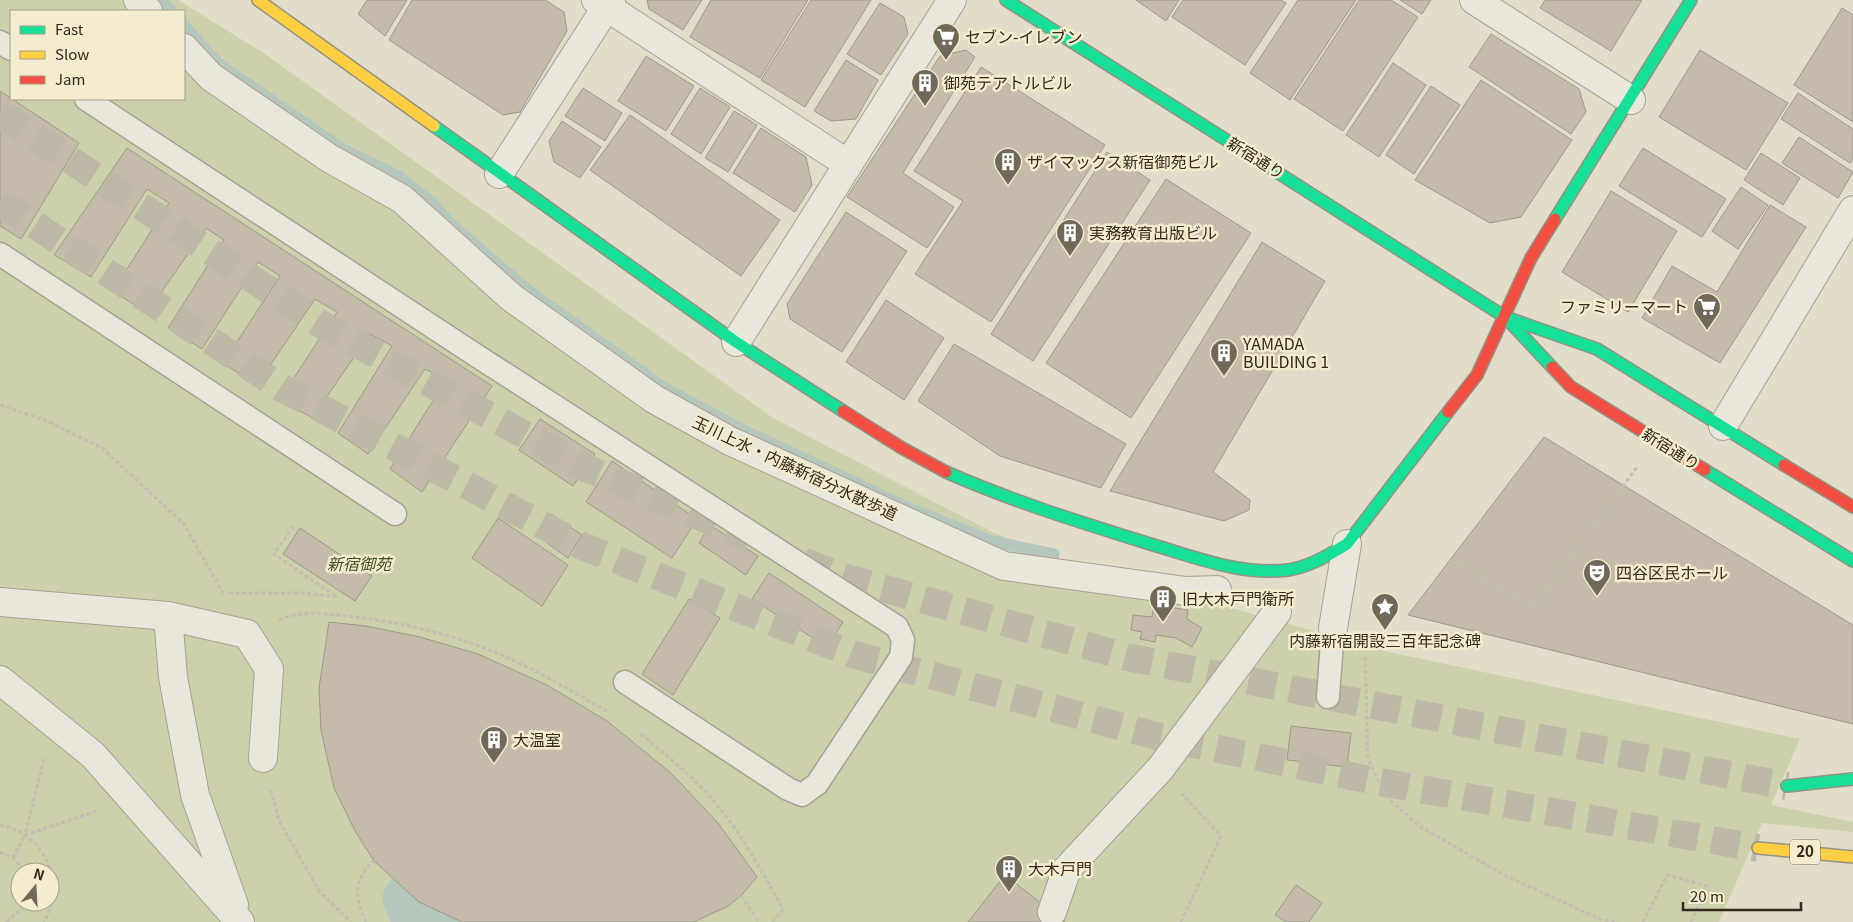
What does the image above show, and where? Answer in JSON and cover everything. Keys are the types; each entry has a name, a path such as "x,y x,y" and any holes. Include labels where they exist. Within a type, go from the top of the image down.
{"main road":[{"path":"258,0 736,342 902,448 946,472 992,492 1057,515 1224,566 1256,570 1289,570 1324,558 1348,544 1477,375 1532,258 1692,0"},
{"name":"新宿通り","path":"1006,0 1505,317 1597,349 1853,507"},
{"name":"新宿通り","path":"1505,317 1571,387 1853,561"},
{"path":"1853,779 1787,786 1853,792"},
{"name":"20","path":"1758,848 1853,857"}],"street":[{"path":"138,0 147,10"},
{"path":"736,342 952,0"},
{"path":"1474,0 1631,100"},
{"path":"499,174 605,2 848,164"},
{"name":"玉川上水・内藤新宿分水散歩道","path":"185,49 211,77 266,115 329,158 402,199 512,298 654,399 730,441 1004,566 1186,591 1217,590"},
{"path":"1723,426 1853,210"},
{"path":"1333,628 1348,544"},
{"path":"1324,558 1333,628"},
{"path":"0,602 168,616 248,634 269,669 263,758"},
{"path":"1052,912 1067,870 1160,769 1278,612"},
{"path":"168,616 173,677 195,795 240,922"},
{"path":"0,680 93,754 240,922"}],"lane":[{"path":"88,100 482,359 897,627 903,640 901,657 817,784 802,794 788,788 625,682"},
{"path":"0,254 395,514"},
{"path":"1328,697 1333,628"}],"path":[{"path":"0,405 47,421 102,448 184,524 248,634 296,613 387,621 484,648 531,669 612,714"},
{"path":"1450,560 1534,608 1640,464"},
{"path":"224,593 246,591 303,593 337,597 274,554 292,528 297,532"},
{"path":"1365,652 1368,759 1385,795 1419,826 1508,878 1602,920 1618,922"},
{"path":"635,729 704,790 733,827 758,865 783,909 774,921"},
{"path":"13,858 25,835 47,748 64,730"},
{"path":"263,758 278,821 320,892 351,922"},
{"path":"1160,769 1221,836 1181,922"},
{"path":"25,835 106,808 128,794"},
{"path":"0,825 25,835 44,854 53,880 53,898 44,922"},
{"path":"0,852 13,858 16,862"},
{"path":"366,922 361,912 357,886 362,872 374,861"},
{"path":"1643,922 1667,875 1707,886 1691,922"},
{"path":"741,896 759,922"},
{"path":"9,921 19,912"}],"green space":[{"name":"新宿御苑","path":"0,0 178,0 265,54 773,418 994,533 1071,563 1389,652 1800,739 1771,805 1853,822 1853,832 1762,823 1719,922 0,922"}],"shaded area":[{"path":"393,878 462,922 391,922 383,904 383,894"}],"building":[{"path":"367,0 407,0 385,36 358,14"},
{"path":"412,0 545,0 564,12 567,31 520,112 503,115 389,40"},
{"path":"647,0 702,0 683,30 649,9"},
{"path":"711,0 808,0 760,78 690,37"},
{"path":"811,0 871,0 805,107 761,80"},
{"path":"1136,0 1179,0 1166,21"},
{"path":"1183,0 1281,0 1286,3 1245,65 1172,17"},
{"path":"1298,0 1356,0 1290,100 1250,73"},
{"path":"1359,0 1391,0 1418,17 1343,131 1294,99"},
{"path":"1400,0 1431,0 1422,14"},
{"path":"1545,0 1642,0 1611,51 1540,8"},
{"path":"880,3 904,17 908,34 881,75 847,54"},
{"path":"1842,8 1853,15 1853,122 1794,85"},
{"path":"1491,34 1579,89 1586,112 1571,134 1469,67"},
{"name":"御苑テアトルビル","path":"966,50 975,57 903,173 954,207 927,248 847,197 940,56"},
{"path":"1700,50 1788,103 1746,170 1659,117"},
{"path":"646,56 694,86 666,131 618,101"},
{"path":"846,60 878,80 856,119 831,121 814,111"},
{"path":"1393,63 1426,85 1379,157 1346,135"},
{"name":"ザイマックス新宿御苑ビル","path":"981,67 1105,145 991,322 915,274 963,201 914,171"},
{"path":"1481,80 1572,140 1521,217 1490,223 1415,180"},
{"path":"1431,86 1460,105 1414,174 1386,155"},
{"path":"583,88 622,113 605,141 565,116"},
{"path":"700,88 730,107 701,154 671,134"},
{"path":"0,91 10,98 10,100 14,100 79,143 21,239 0,226"},
{"path":"1798,93 1853,129 1853,159 1850,163 1781,119"},
{"path":"734,111 757,125 728,172 705,158"},
{"path":"630,115 780,220 741,276 590,170"},
{"path":"562,121 601,147 580,178 554,162 549,141"},
{"path":"761,128 806,157 812,185 795,212 733,173"},
{"path":"1799,137 1853,172 1838,198 1782,163"},
{"path":"127,148 492,386 422,492 390,469 446,380 425,369 368,454 338,433 392,346 370,334 312,418 280,399 337,312 315,299 257,385 223,363 280,276 258,262 202,349 168,328 224,240 206,228 147,313 113,291 169,203 147,189 91,277 54,255"},
{"path":"1643,148 1726,199 1702,237 1619,186"},
{"name":"実務教育出版ビル","path":"1107,152 1150,180 1033,361 991,334"},
{"path":"1761,153 1800,178 1783,205 1744,180"},
{"path":"1166,179 1251,233 1131,418 1046,363"},
{"path":"1741,187 1768,205 1738,249 1712,231"},
{"path":"1611,191 1677,231 1628,312 1562,272"},
{"path":"1770,205 1806,227 1720,363 1642,318 1672,266 1717,292"},
{"path":"846,212 907,251 842,352 790,319 787,304"},
{"name":"YAMADA BUILDING 1","path":"1262,242 1325,281 1213,472 1250,500 1249,510 1224,521 1110,491"},
{"path":"886,300 944,338 904,400 846,362"},
{"path":"954,344 1126,444 1101,488 1000,456 918,401"},
{"path":"540,419 595,454 573,486 519,450"},
{"path":"1544,437 1853,625 1853,724 1408,615"},
{"path":"612,461 697,519 672,558 586,502"},
{"path":"551,514 582,535 568,558 537,536"},
{"path":"498,518 568,565 542,606 472,558"},
{"path":"710,525 758,556 746,575 699,543"},
{"path":"300,528 372,576 355,601 283,554"},
{"path":"769,573 843,622 827,647 752,599"},
{"path":"689,599 720,618 673,695 642,674"},
{"name":"旧大木戸門衛所","path":"1154,605 1188,610 1187,619 1202,628 1192,647 1176,638 1156,635 1155,642 1140,639 1142,632 1131,630 1133,615 1152,617"},
{"name":"大温室","path":"329,622 366,626 420,637 478,654 547,685 607,721 671,773 718,823 757,877 741,896 728,906 694,922 462,922 419,902 374,861 355,831 334,788 321,730 319,688"},
{"path":"1291,726 1351,733 1347,767 1287,760"},
{"name":"大木戸門","path":"1005,875 1065,922 968,922"},
{"path":"1296,885 1322,903 1309,922 1286,922 1275,915"}],"waterway":[{"path":"161,0 171,10"},
{"path":"185,26 218,63 343,149 399,176 434,204 451,224 528,290 662,386 740,428 903,505 992,541 1054,554"}],"tunnel":[{"path":"0,114 324,326 588,469 750,538"},
{"path":"0,202 282,388 582,546 855,655 1160,737 1380,782 1758,848"},
{"path":"803,561 843,577 1127,657 1787,786"}],"traffic: fast":[{"path":"1006,0 1505,317 1552,367"},
{"path":"1555,219 1691,0"},
{"path":"434,126 736,342 843,411"},
{"path":"1508,318 1597,349 1784,465"},
{"path":"946,472 1046,511 1216,564 1252,570 1288,570 1311,563 1347,544 1448,412"},
{"path":"1705,470 1853,561"},
{"path":"1787,786 1853,779"}],"traffic: slow":[{"path":"258,0 434,126"},
{"path":"1758,848 1853,857"}],"traffic: jam":[{"path":"1448,412 1477,375 1531,258 1555,219"},
{"path":"1552,367 1571,387 1705,470"},
{"path":"843,411 902,448 946,472"},
{"path":"1784,465 1853,507"}],"place":[{"name":"セブン-イレブン","path":"946,61"},
{"name":"御苑テアトルビル","path":"925,107"},
{"name":"ザイマックス新宿御苑ビル","path":"1008,186"},
{"name":"実務教育出版ビル","path":"1070,257"},
{"name":"ファミリーマート","path":"1707,331"},
{"name":"YAMADA BUILDING 1","path":"1224,377"},
{"name":"四谷区民ホール","path":"1597,597"},
{"name":"旧大木戸門衛所","path":"1163,623"},
{"name":"内藤新宿開設三百年記念碑","path":"1385,631"},
{"name":"大温室","path":"494,764"},
{"name":"大木戸門","path":"1009,893"}]}
